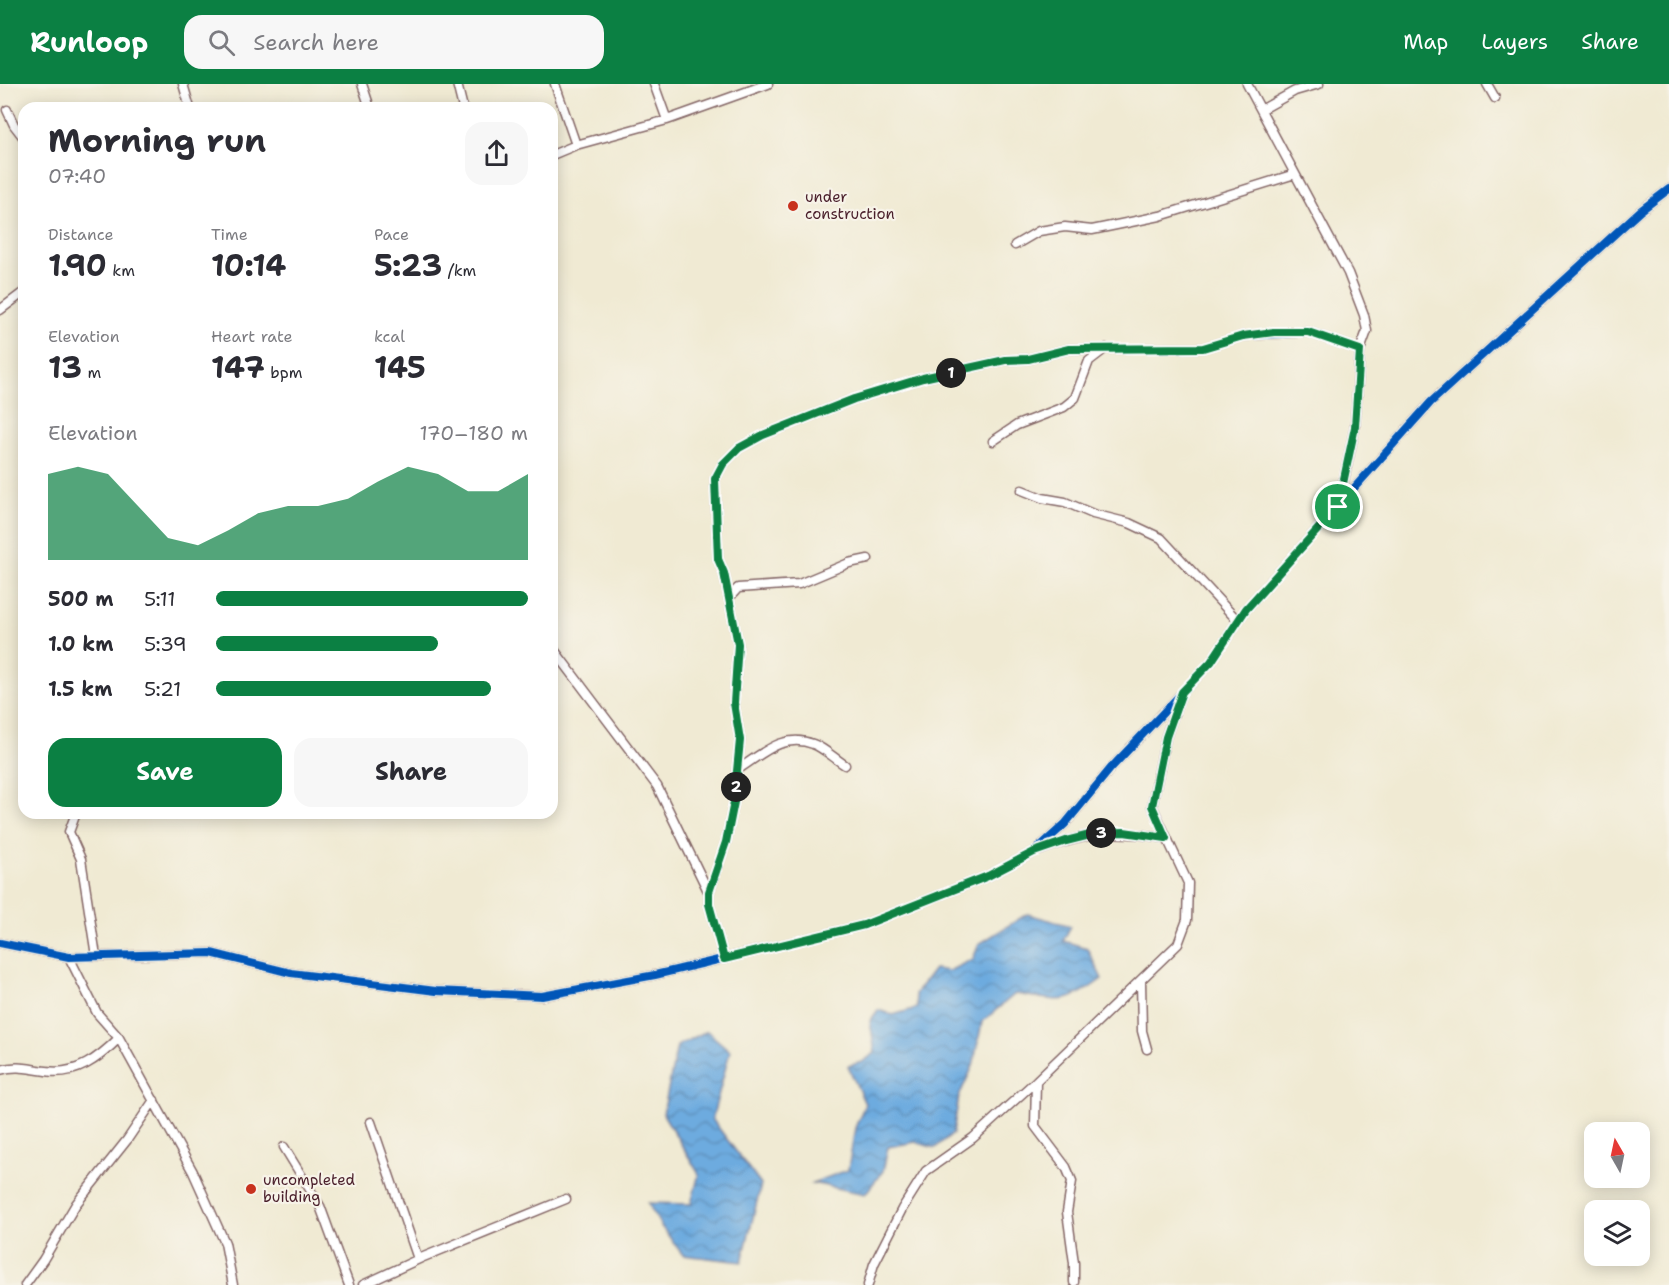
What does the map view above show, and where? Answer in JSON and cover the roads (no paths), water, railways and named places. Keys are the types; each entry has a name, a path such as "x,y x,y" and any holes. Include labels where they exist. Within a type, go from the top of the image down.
{"street":[{"path":"183,84 188,102"},
{"path":"362,84 368,102"},
{"path":"457,84 462,102"},
{"path":"555,84 576,145"},
{"path":"654,84 667,120"},
{"path":"558,152 667,120 755,86 768,84"},
{"path":"1247,84 1348,273 1364,315 1367,331 1360,350 1355,427 1338,507"},
{"path":"1262,110 1295,91 1319,84"},
{"path":"1487,84 1495,98"},
{"path":"7,110 18,130"},
{"path":"1015,245 1039,231 1065,227 1092,230 1148,218 1295,174"},
{"path":"1034,852 1065,824 1111,768 1211,662 1238,621 1431,402 1640,211 1669,189"},
{"path":"0,310 18,296"},
{"path":"724,959 709,904 709,892 726,842 740,740 734,703 738,644 718,559 715,479 723,464 739,448 763,435 854,399 923,378 1005,360 1028,359 1050,352 1106,348 1203,348 1243,336 1308,332 1360,350"},
{"path":"993,441 1017,425 1064,407 1075,398 1089,362 1106,348"},
{"path":"1022,490 1042,498 1065,502 1093,514 1129,523 1161,538 1238,621"},
{"path":"729,598 738,588 799,584 849,563 868,559"},
{"path":"558,655 657,786 709,892"},
{"path":"868,1285 874,1264 902,1209 927,1172 973,1138 1036,1081 1178,944 1187,920 1188,883 1152,806 1166,737 1182,692"},
{"path":"737,770 770,747 793,739 815,744 845,765"},
{"path":"74,819 69,832 81,859 96,956"},
{"path":"0,943 69,957 211,953 291,973 436,991 542,996 724,959 864,925 988,876 1034,852 1066,841 1098,833 1124,832 1166,838"},
{"path":"69,957 97,1013 119,1038 193,1172 225,1243 233,1285"},
{"path":"1141,981 1141,1015 1147,1049"},
{"path":"0,1070 18,1066 45,1071 73,1069 96,1058 119,1038"},
{"path":"1036,1081 1035,1126 1066,1167 1072,1181 1067,1212 1074,1263 1074,1282"},
{"path":"25,1285 43,1260 76,1204 127,1140 154,1100"},
{"path":"371,1122 418,1259"},
{"path":"284,1147 320,1206 349,1285"},
{"path":"363,1285 418,1259 566,1199"}],"water":[{"path":"1027,914 1071,926 1063,941 1087,948 1102,979 1078,994 1061,1000 1015,994 982,1022 973,1066 959,1096 953,1133 935,1148 915,1142 888,1147 883,1171 865,1194 812,1183 848,1170 855,1128 865,1104 848,1066 862,1062 875,1053 870,1021 878,1010 893,1015 917,1008 915,994 934,969 949,971 973,959 979,944"},
{"path":"707,1031 730,1051 712,1119 761,1185 742,1262 683,1255 661,1226 648,1203 691,1204 699,1174 663,1114 677,1046"}],"place":[{"name":"under construction","path":"793,206"},
{"name":"uncompleted building","path":"251,1189"}]}
